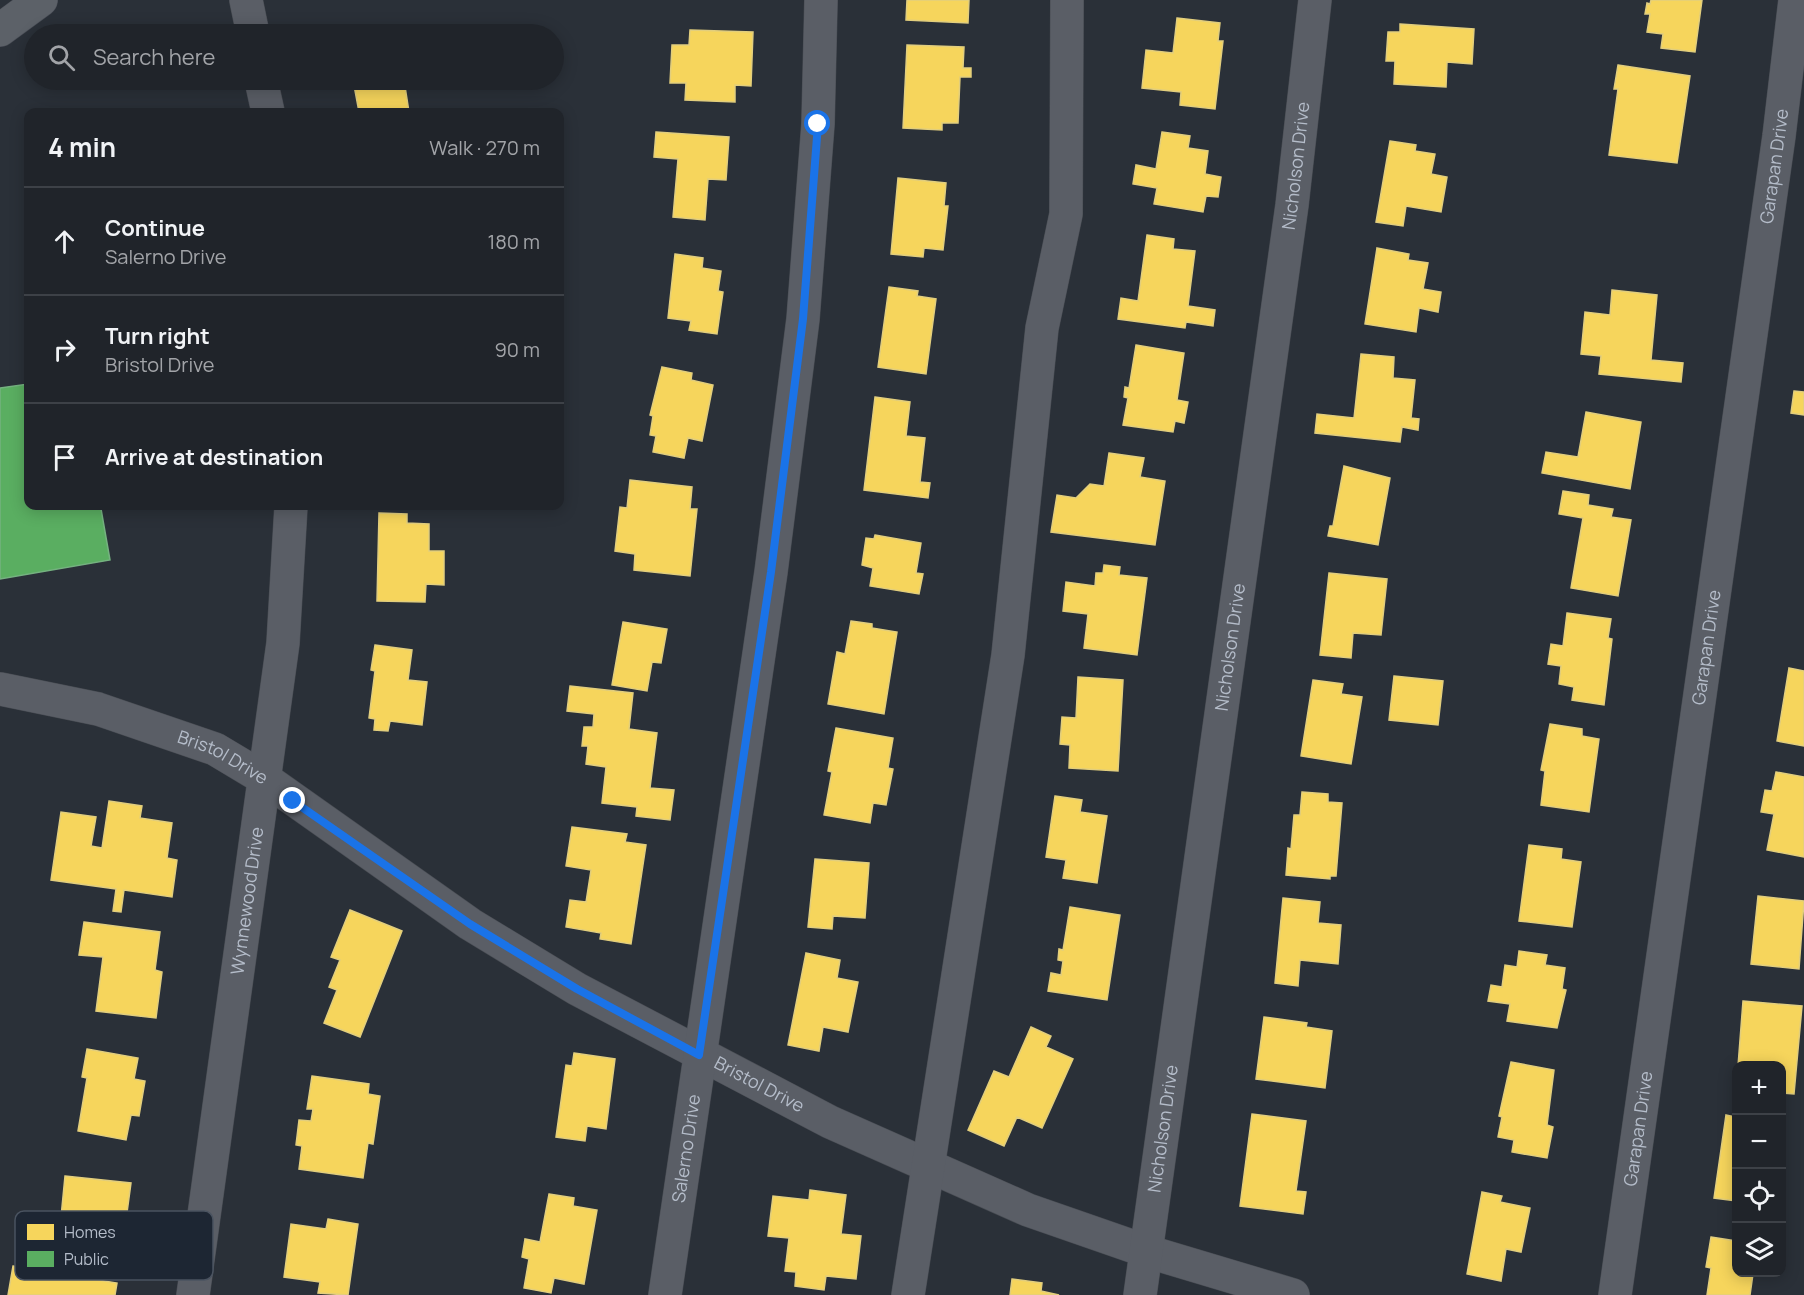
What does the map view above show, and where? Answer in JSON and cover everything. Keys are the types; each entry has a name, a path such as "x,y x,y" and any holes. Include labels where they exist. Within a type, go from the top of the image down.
{"main road":[{"path":"0,30 41,0"}],"street":[{"path":"246,0 251,24"},
{"name":"Salerno Drive","path":"665,1295 771,572 803,319 818,124 821,0"},
{"path":"908,1295 1008,655 1042,328 1066,214 1067,0"},
{"name":"Nicholson Drive","path":"1140,1295 1292,205 1315,0"},
{"name":"Garapan Drive","path":"1615,1295 1779,136 1795,0"},
{"path":"263,90 267,108"},
{"name":"Wynnewood Drive","path":"205,1211 283,643 291,510"},
{"name":"Bristol Drive","path":"0,689 98,709 168,731 215,749 265,779 470,924 577,989 830,1122 1028,1209 1146,1251 1293,1295"},
{"name":"Wynnewood Drive","path":"193,1295 195,1280"}],"building: Homes":[{"path":"907,0 969,0 968,23 906,20"},
{"path":"1651,0 1702,0 1695,52 1661,48 1663,34 1647,32 1650,14 1645,14 1647,3 1650,4"},
{"path":"1177,18 1220,23 1218,41 1223,41 1215,109 1180,105 1181,92 1142,88 1146,50 1173,53"},
{"path":"1400,24 1474,29 1472,64 1447,62 1446,87 1394,84 1395,61 1386,61 1388,32 1400,32"},
{"path":"690,30 753,32 751,86 735,85 735,102 685,100 686,83 670,83 672,45 689,45"},
{"path":"907,45 964,47 963,68 971,68 971,77 960,77 958,123 942,123 942,130 903,128"},
{"path":"1618,65 1690,76 1677,163 1609,155 1618,89 1614,89"},
{"path":"355,90 406,90 408,108 358,108"},
{"path":"656,132 729,137 726,180 708,179 705,220 673,217 678,159 654,157"},
{"path":"1162,132 1190,136 1188,148 1208,151 1205,174 1221,177 1218,197 1206,196 1203,212 1154,204 1157,188 1133,184 1136,165 1156,169"},
{"path":"1390,141 1416,145 1415,151 1435,154 1431,174 1447,177 1441,212 1406,206 1403,226 1376,222"},
{"path":"898,178 946,183 944,206 948,206 943,250 924,248 923,257 891,254"},
{"path":"1147,235 1174,239 1173,249 1195,251 1188,306 1215,310 1213,326 1186,322 1185,328 1118,319 1121,298 1138,301"},
{"path":"1377,248 1409,254 1408,260 1428,263 1423,289 1441,292 1438,312 1419,308 1416,332 1365,324"},
{"path":"675,254 703,258 702,268 721,271 718,291 723,292 717,334 689,330 691,321 668,318"},
{"path":"889,287 918,291 917,296 936,299 926,374 878,367"},
{"path":"1612,290 1657,295 1651,360 1683,363 1681,382 1599,374 1601,356 1581,354 1585,312 1610,315"},
{"path":"1136,345 1184,353 1177,400 1188,402 1184,423 1175,421 1173,432 1123,425 1128,398 1124,397 1125,387 1129,388"},
{"path":"1361,354 1394,357 1393,378 1415,380 1411,418 1419,419 1418,430 1402,427 1400,442 1315,433 1317,414 1354,418"},
{"path":"662,367 692,373 691,380 713,385 702,441 688,438 684,458 653,452 656,436 650,435 653,416 650,415"},
{"path":"1794,391 1804,392 1804,415 1791,413"},
{"path":"875,397 910,402 906,436 925,438 920,482 930,483 928,498 864,490"},
{"path":"1586,412 1641,422 1630,489 1542,473 1546,452 1578,457"},
{"path":"1109,453 1144,458 1140,477 1165,481 1155,545 1051,532 1057,495 1076,498 1090,484 1104,486"},
{"path":"1344,466 1390,478 1378,545 1328,536 1330,526 1333,526"},
{"path":"630,480 692,487 690,509 697,509 690,576 634,570 635,554 615,551 620,507 627,508"},
{"path":"1563,491 1589,495 1588,505 1613,509 1611,517 1631,520 1618,596 1571,588 1583,518 1559,514"},
{"path":"379,513 407,514 407,523 429,524 429,551 444,551 444,585 426,584 425,602 377,601"},
{"path":"875,535 921,543 916,573 923,574 919,594 870,586 873,568 862,565 866,538 874,539"},
{"path":"1104,565 1120,567 1119,575 1147,578 1137,655 1084,648 1088,614 1063,611 1066,582 1095,586 1096,573 1103,573"},
{"path":"1329,573 1387,579 1381,635 1353,633 1351,658 1320,655"},
{"path":"1567,613 1611,619 1608,638 1612,639 1604,705 1572,700 1574,687 1559,684 1561,666 1548,664 1551,644 1563,646"},
{"path":"851,621 872,624 872,628 897,632 884,714 828,704 837,652 845,654"},
{"path":"623,622 667,629 661,663 652,662 647,691 612,685"},
{"path":"375,645 412,650 408,680 427,682 422,725 390,721 388,731 374,730 375,719 369,718 375,671 371,670"},
{"path":"1789,668 1804,671 1804,746 1777,741"},
{"path":"1394,676 1443,681 1438,725 1389,720"},
{"path":"1078,677 1123,680 1118,771 1069,768 1070,745 1060,744 1062,717 1076,718"},
{"path":"1313,680 1343,684 1341,694 1362,697 1351,764 1301,756"},
{"path":"570,686 633,693 629,729 657,733 650,788 674,790 670,820 636,816 637,807 602,803 606,767 586,764 588,746 582,746 584,727 593,727 594,714 567,711"},
{"path":"1550,724 1582,729 1582,736 1599,739 1589,812 1541,805 1545,771 1541,770"},
{"path":"836,728 893,738 888,768 893,769 886,805 873,803 870,823 824,815 832,772 828,771"},
{"path":"1776,772 1804,777 1804,857 1767,850 1774,814 1761,812 1765,790 1772,791"},
{"path":"1302,792 1328,794 1328,802 1342,803 1336,876 1330,876 1330,879 1286,875 1294,815 1300,815"},
{"path":"1055,796 1082,800 1080,812 1107,816 1097,883 1063,878 1066,860 1046,857"},
{"path":"109,801 142,806 140,818 172,823 167,858 177,860 172,897 124,890 121,912 113,911 116,889 51,880 61,812 96,817 91,846 102,848"},
{"path":"572,827 627,834 625,842 646,845 631,944 600,939 601,933 566,927 570,900 586,902 591,870 566,866"},
{"path":"1529,845 1562,849 1561,859 1581,862 1572,927 1519,921"},
{"path":"815,859 869,863 865,918 833,916 832,929 808,927"},
{"path":"1758,896 1804,901 1799,969 1751,964"},
{"path":"1283,898 1320,902 1318,923 1341,925 1338,964 1300,960 1298,986 1275,983"},
{"path":"1070,907 1120,915 1107,1000 1048,991 1051,973 1061,975 1063,961 1058,960 1059,949 1063,950"},
{"path":"350,910 402,931 360,1037 324,1023 337,990 329,987 340,960 331,957"},
{"path":"84,922 160,932 155,970 162,972 156,1018 96,1011 103,957 79,955"},
{"path":"1519,951 1547,955 1545,965 1565,968 1562,989 1566,990 1557,1028 1507,1021 1510,1004 1488,1001 1491,985 1502,987 1505,965 1517,967"},
{"path":"806,953 840,960 837,978 858,982 848,1032 823,1027 819,1051 788,1045"},
{"path":"1743,1001 1802,1006 1794,1094 1786,1093 1786,1061 1738,1061"},
{"path":"1264,1017 1307,1023 1306,1027 1332,1031 1325,1088 1256,1079"},
{"path":"1031,1027 1051,1036 1046,1047 1073,1059 1042,1128 1017,1117 1004,1146 968,1130 994,1071 1009,1077"},
{"path":"87,1049 138,1058 134,1079 145,1081 139,1116 131,1115 126,1140 78,1131 87,1078 82,1077"},
{"path":"574,1053 615,1059 606,1129 587,1126 585,1141 556,1137 566,1065 572,1066"},
{"path":"1511,1062 1554,1070 1547,1125 1553,1127 1547,1158 1512,1152 1514,1140 1498,1137 1502,1117 1499,1116"},
{"path":"312,1076 369,1084 368,1094 380,1096 373,1144 368,1143 363,1178 299,1169 302,1146 296,1145 299,1120 311,1121 313,1109 307,1109"},
{"path":"1252,1114 1306,1121 1296,1191 1306,1192 1303,1214 1240,1206"},
{"path":"1726,1115 1732,1116 1732,1200 1714,1198"},
{"path":"65,1176 131,1183 127,1211 62,1211"},
{"path":"810,1190 846,1195 841,1234 861,1236 856,1279 826,1276 824,1290 795,1286 796,1272 785,1271 789,1238 768,1236 773,1196 809,1200"},
{"path":"1482,1192 1502,1196 1500,1202 1530,1208 1521,1252 1506,1249 1501,1281 1467,1274"},
{"path":"549,1194 574,1198 573,1206 597,1210 584,1284 554,1278 551,1293 524,1288 529,1259 522,1257 525,1239 540,1242"},
{"path":"328,1219 358,1224 348,1295 318,1293 320,1282 284,1277 291,1224 326,1229"},
{"path":"1711,1237 1732,1240 1732,1277 1753,1277 1750,1295 1707,1295 1711,1268 1706,1267"},
{"path":"13,1266 15,1266 15,1280 99,1280 117,1283 115,1295 8,1295"},
{"path":"1012,1279 1042,1283 1041,1291 1059,1295 1010,1295"}],"building: Public":[{"path":"24,385 24,510 101,510 110,560 0,579 0,388"}],"route":[{"path":"293,801 470,924 577,989 699,1055 771,572 803,319 818,124"}]}
